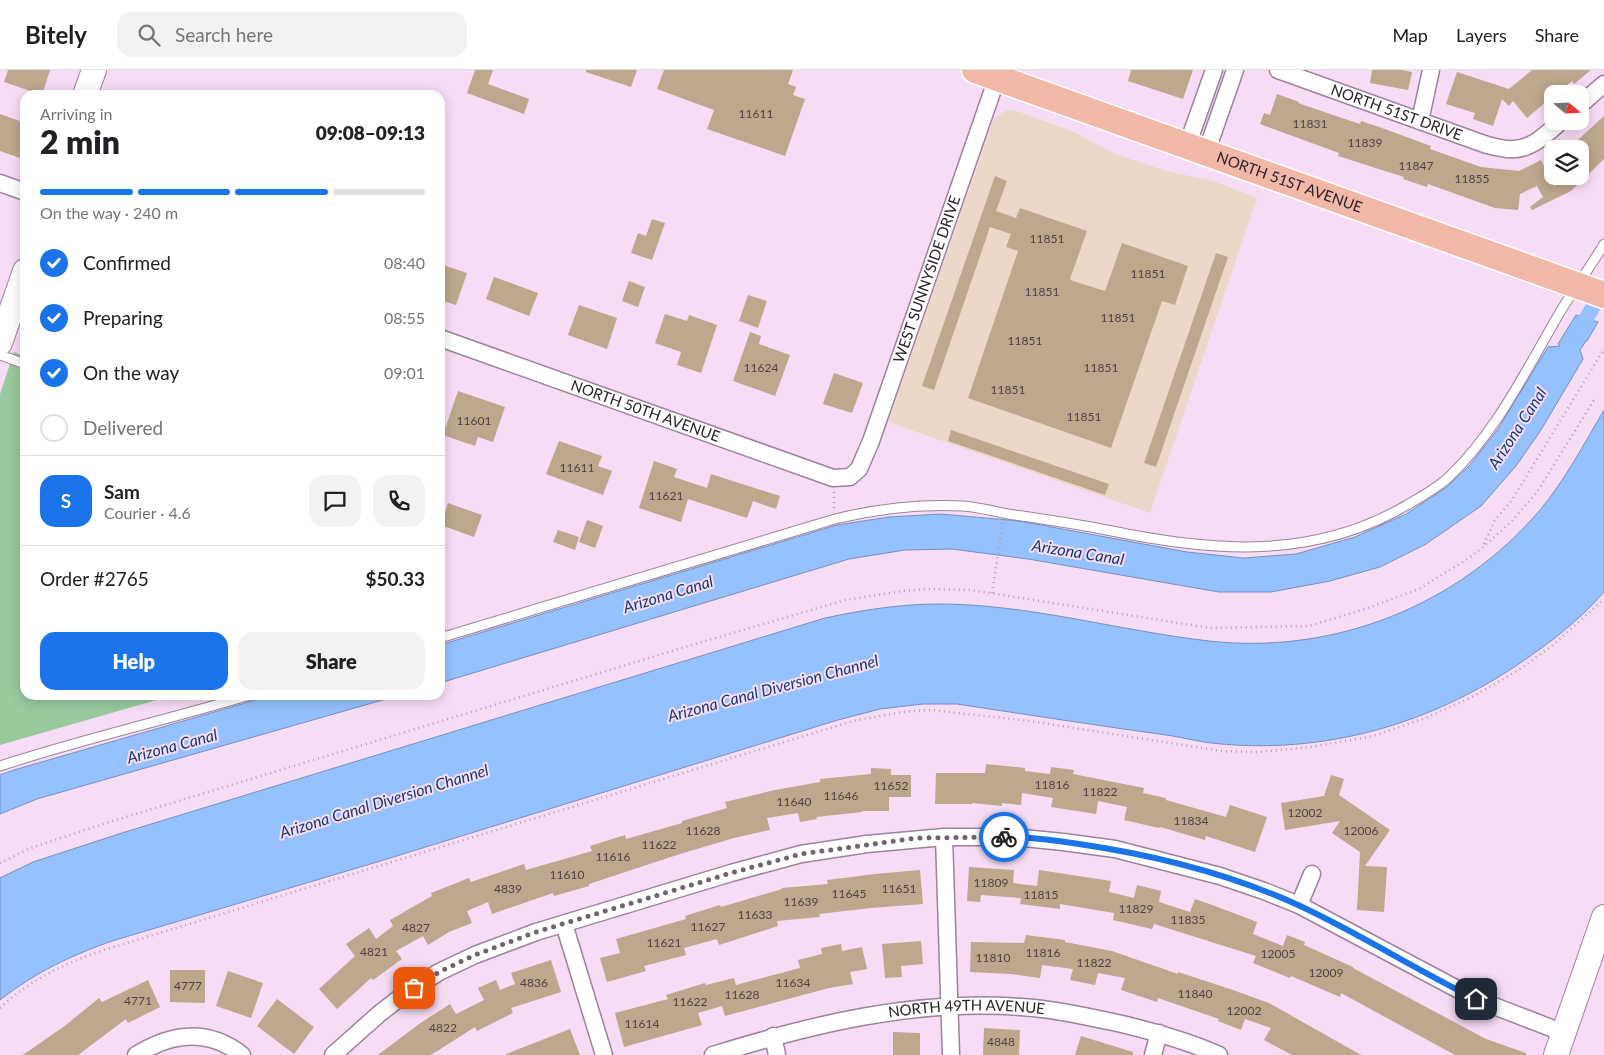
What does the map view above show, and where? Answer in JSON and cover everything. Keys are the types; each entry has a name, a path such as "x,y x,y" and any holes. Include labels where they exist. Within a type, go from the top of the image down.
{"main road":[{"path":"87,90 94,70"},
{"name":"NORTH 51ST AVENUE","path":"986,74 1604,295"},
{"path":"0,343 20,285"},
{"path":"1560,1044 1604,917"}],"street":[{"path":"1197,149 1214,70"},
{"path":"1197,149 1235,70"},
{"name":"NORTH 51ST DRIVE","path":"1278,70 1299,74 1487,145 1516,150 1536,142 1550,130"},
{"path":"1420,121 1431,70"},
{"name":"WEST SUNNYSIDE DRIVE","path":"850,477 859,469 871,442 986,74"},
{"path":"1589,97 1604,84"},
{"path":"0,183 20,190"},
{"name":"NORTH 50TH AVENUE","path":"445,340 833,478 850,477"},
{"path":"944,836 951,1055"},
{"path":"333,1055 379,1014 402,996 439,972 536,932 731,873 801,854 944,836 1013,837 1115,849 1220,876 1264,890 1299,906 1560,1044"},
{"path":"1299,906 1312,874"},
{"path":"564,924 604,1055"},
{"name":"NORTH 49TH AVENUE","path":"712,1055 774,1036 876,1013 950,1006 1022,1007 1090,1017 1159,1033 1219,1055"},
{"path":"1153,1055 1159,1033"},
{"path":"136,1055 171,1038 192,1036 228,1044 242,1055"},
{"path":"774,1036 777,1055"}],"lane":[{"path":"445,636 835,519 865,512 930,506 979,508 1172,542 1238,548 1262,548 1307,542 1351,531 1391,515 1419,498 1447,479 1470,455 1500,415 1577,285 1604,244"},
{"path":"0,355 20,362"},
{"path":"0,766 42,752 233,700"}],"path":[{"path":"1482,548 1494,520 1517,493 1604,349"},
{"path":"0,864 28,848 106,823 845,600 928,589 970,590 1210,628 1310,626 1362,610 1419,589 1482,548 1512,521 1538,492 1596,397"},
{"path":"833,478 835,519"},
{"path":"992,593 1004,513"},
{"path":"0,1008 12,996 42,976 73,960 853,721 877,716 931,710 964,713 1030,720 1195,748 1258,752 1311,747 1373,736 1428,717 1472,697 1517,671 1552,646 1604,599"}],"shaded area":[{"path":"1009,110 1014,110 1074,132 1115,154 1166,171 1213,181 1257,198 1150,513 888,422 994,119"}],"green space":[{"path":"14,352 20,354 20,700 157,700 0,745 0,394"}],"water":[{"path":"1576,315 1598,322 1580,350 1583,359 1541,430 1516,466 1481,506 1426,544 1380,567 1330,581 1271,592 1219,592 1028,559 952,549 905,550 849,559 445,681 445,643 837,525 889,517 941,514 1019,521 1187,552 1244,558 1296,554 1355,537 1406,514 1447,487 1470,465 1498,429 1548,347 1560,346 1558,344"},
{"name":"Arizona Canal Diversion Channel","path":"1604,410 1604,592 1570,625 1533,654 1498,677 1462,697 1424,714 1385,728 1345,737 1305,743 1263,746 1209,743 957,704 923,704 880,709 838,720 377,862 112,941 54,966 27,981 0,1000 0,878 33,862 125,832 825,618 896,606 973,605 1041,613 1176,637 1209,641 1256,643 1302,640 1347,631 1391,617 1432,597 1471,573 1507,544 1540,510 1558,486"},
{"path":"256,700 383,700 37,799 0,814 0,775"}],"building":[{"path":"8,70 50,70 44,90 27,90 4,82"},
{"path":"475,70 493,70 488,84 529,99 524,114 467,93"},
{"path":"586,70 637,70 631,87 586,72"},
{"path":"664,70 793,70 788,84 796,87 793,95 805,99 785,156 707,129 714,110 657,89"},
{"path":"1131,70 1193,70 1183,99 1128,81"},
{"path":"1372,70 1412,72 1408,90 1370,83"},
{"path":"1532,70 1591,70 1574,84 1572,81 1567,85 1544,85 1544,104 1527,118 1513,101 1509,106 1502,99 1493,126 1473,119 1475,113 1446,104 1457,72 1509,89"},
{"path":"1277,94 1360,124 1361,121 1382,128 1431,146 1430,149 1481,167 1519,171 1541,160 1544,166 1544,185 1577,185 1571,191 1532,210 1530,207 1543,197 1537,186 1520,194 1518,210 1495,208 1428,184 1427,187 1403,179 1404,177 1338,156 1339,153 1260,124 1264,113 1270,115"},
{"path":"0,114 20,121 20,158 0,151"},
{"path":"1604,116 1604,159 1589,174 1589,140 1578,140"},
{"path":"995,176 1007,181 996,211 1016,218 1020,208 1087,231 1070,279 1073,281 1105,291 1122,243 1188,266 1175,305 1162,301 1111,448 968,398 1018,251 1006,247 1011,234 990,227 934,390 922,386"},
{"path":"652,219 665,223 652,260 631,253 638,233 646,236"},
{"path":"1216,253 1228,257 1156,467 1144,463"},
{"path":"445,266 467,273 456,305 445,302"},
{"path":"494,277 538,293 529,316 486,299"},
{"path":"629,281 645,287 638,307 622,301"},
{"path":"748,295 767,301 758,328 739,321"},
{"path":"579,305 617,318 607,349 568,335"},
{"path":"665,314 687,321 689,315 717,325 701,373 677,365 681,352 655,343"},
{"path":"750,332 761,336 759,344 790,355 775,396 733,381"},
{"path":"834,373 863,383 852,413 823,404"},
{"path":"458,391 505,407 493,442 478,437 475,446 445,436 445,429"},
{"path":"951,430 1109,484 1105,495 948,441"},
{"path":"559,441 602,456 598,466 612,471 603,495 546,474"},
{"path":"654,461 677,469 674,477 707,488 711,474 780,496 776,509 753,501 747,518 688,499 681,522 639,508"},
{"path":"448,503 482,515 474,537 445,526 445,512"},
{"path":"587,520 603,526 595,548 579,542"},
{"path":"558,530 579,537 575,550 553,542"},
{"path":"986,764 1025,768 1025,771 1050,774 1051,767 1074,770 1073,774 1144,788 1143,793 1166,798 1166,800 1226,817 1230,805 1267,817 1255,852 1206,836 1205,840 1160,827 1124,820 1127,807 1098,801 1096,814 1051,807 1053,798 1022,793 1021,805 1002,803 1002,806 972,803 935,804 936,773 985,773"},
{"path":"871,768 891,769 891,775 911,775 911,797 889,797 889,811 862,811 816,817 817,819 800,822 798,813 767,818 770,830 734,838 680,854 589,884 589,886 554,896 553,893 492,914 488,902 467,911 472,923 449,932 428,945 423,936 396,951 402,959 373,980 371,978 337,1009 319,989 355,956 346,944 369,928 376,939 393,926 390,920 432,896 431,893 469,878 471,882 524,864 526,870 592,851 590,846 625,835 626,839 727,808 725,802 820,782 820,779 871,774"},
{"path":"1331,775 1344,779 1339,795 1390,830 1365,866 1387,867 1384,912 1357,910 1360,852 1332,833 1340,821 1285,830 1281,803 1324,796"},
{"path":"969,867 1014,870 1013,883 1037,886 1039,870 1111,881 1109,892 1134,898 1137,885 1161,891 1159,902 1190,912 1195,899 1257,922 1253,934 1283,946 1287,935 1305,942 1304,945 1353,967 1486,1039 1526,1053 1526,1055 1455,1055 1341,993 1340,997 1291,976 1290,978 1253,963 1256,956 1154,924 1152,929 1113,920 1114,913 1060,904 1060,909 1020,904 1021,898 981,895 980,902 967,901"},
{"path":"920,870 923,904 819,914 820,917 777,921 778,926 719,945 717,939 684,948 686,955 644,966 646,971 607,982 600,958 620,953 616,939 686,919 685,916 720,905 721,907 782,888 828,884 827,880"},
{"path":"1026,935 1065,940 1065,942 1112,951 1178,974 1178,972 1230,989 1269,1003 1361,1055 1292,1055 1264,1040 1271,1028 1245,1019 1241,1030 1218,1021 1219,1019 1158,998 1157,1002 1121,990 1125,978 1098,973 1095,985 1070,980 1073,969 1042,965 1040,978 1011,974 970,972 971,942 1024,943"},
{"path":"921,941 923,964 901,966 902,977 885,978 882,944"},
{"path":"841,944 842,951 862,947 867,969 850,972 853,984 829,988 725,1016 722,1006 698,1013 702,1025 624,1047 615,1013 668,999 666,995 705,983 706,985 734,978 736,985 800,968 798,960 822,954 821,948"},
{"path":"551,960 561,992 511,1008 513,1013 477,1031 475,1027 431,1055 378,1055 419,1024 450,1004 456,1014 484,1000 478,988 496,980 500,990 515,984 511,973"},
{"path":"170,970 205,970 205,1003 170,1002"},
{"path":"228,971 263,983 251,1018 216,1006"},
{"path":"148,980 160,1007 128,1023 126,1019 78,1055 23,1055 66,1025 99,998 102,1002"},
{"path":"277,999 314,1027 294,1054 257,1026"},
{"path":"984,1028 1020,1030 1019,1055 983,1055"},
{"path":"570,1029 580,1055 506,1055 506,1054"},
{"path":"893,1032 920,1033 920,1055 893,1055"},
{"path":"1081,1036 1133,1052 1133,1055 1075,1055"}],"waterway":[{"name":"Arizona Canal","path":"1576,335 1604,289"}],"way so far":[{"path":"414,988 439,972 475,955 536,932 731,873 801,854 917,838 944,836 1004,837"}],"route":[{"path":"1004,837 1115,849 1203,871 1264,890 1328,920 1476,999"}]}
